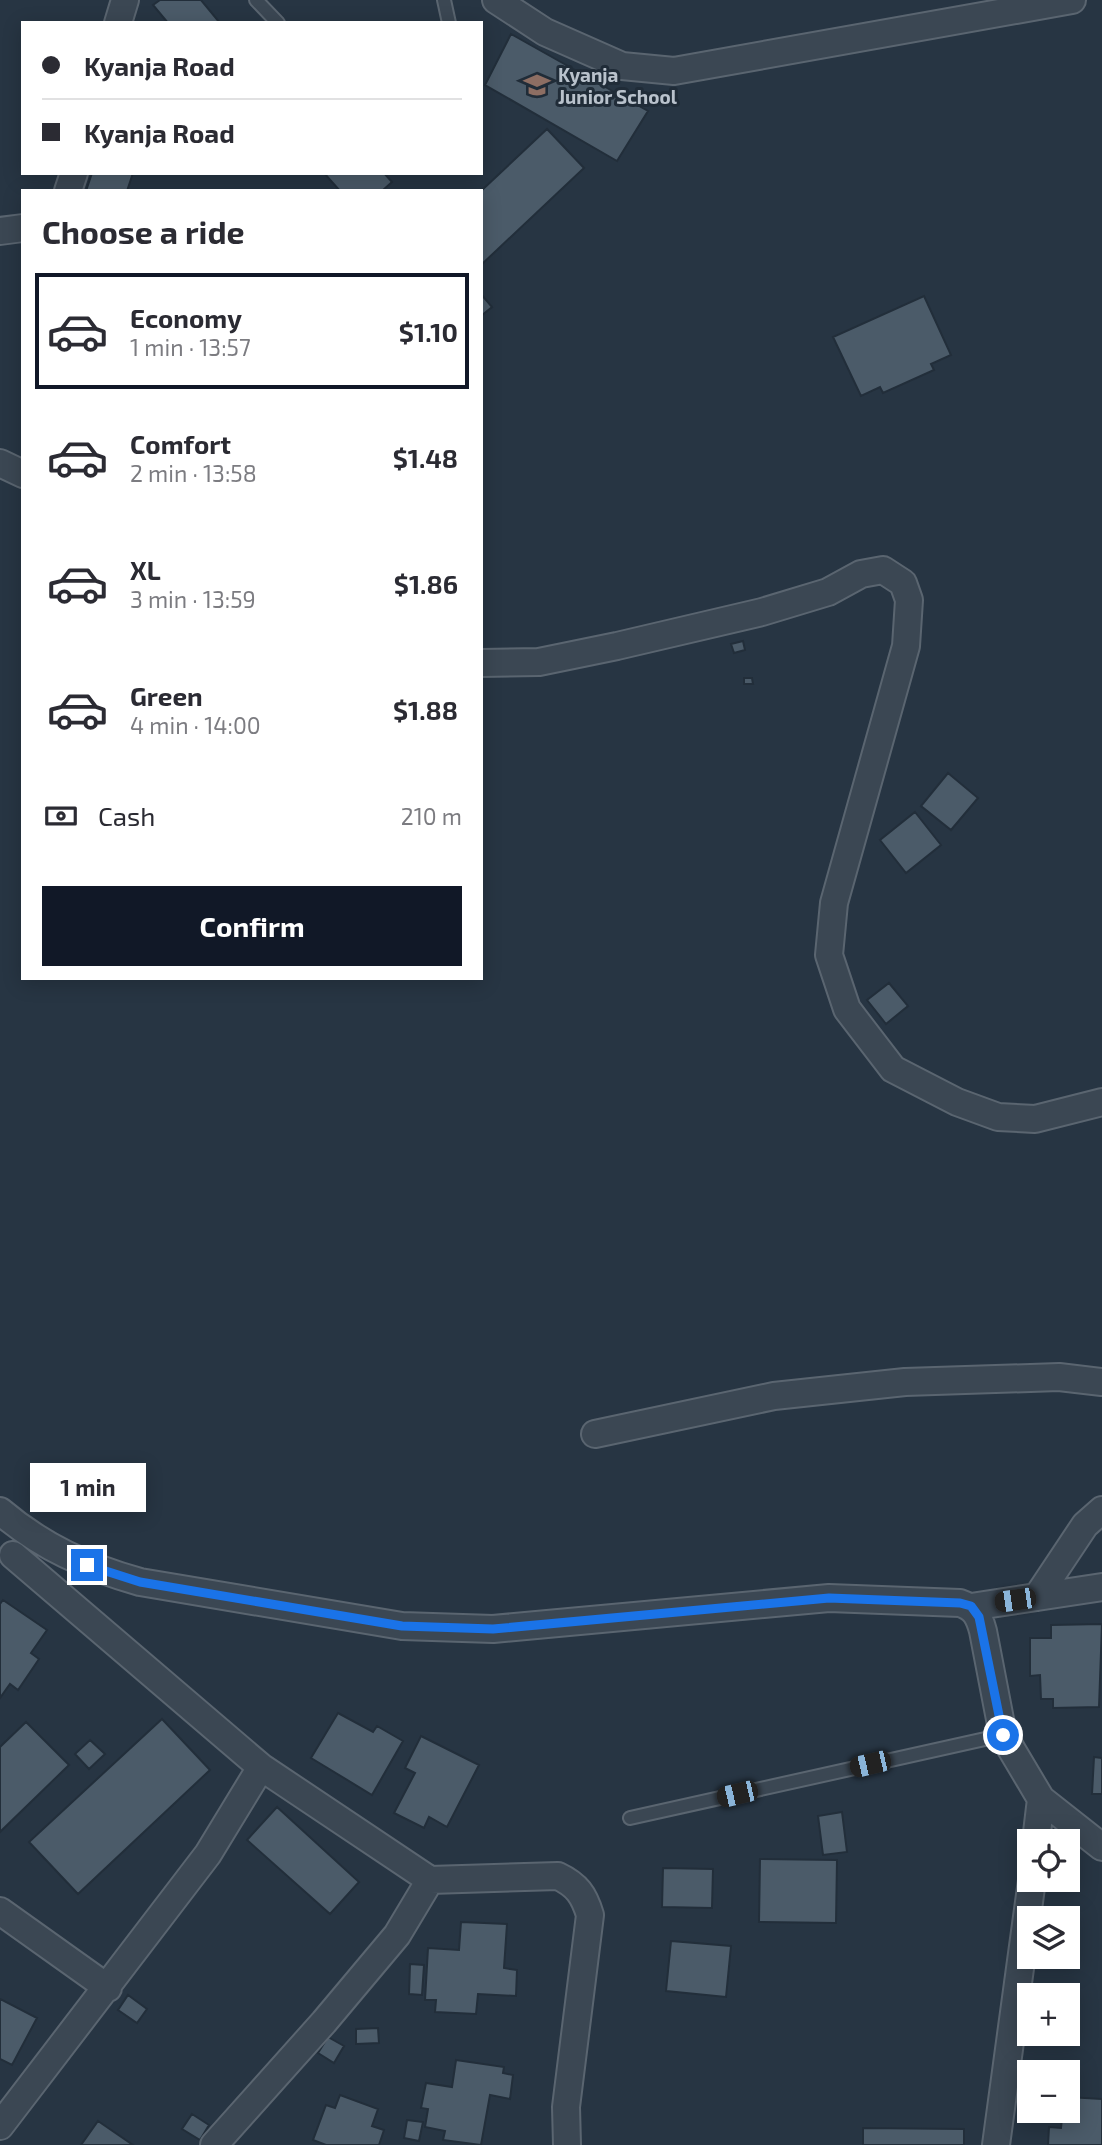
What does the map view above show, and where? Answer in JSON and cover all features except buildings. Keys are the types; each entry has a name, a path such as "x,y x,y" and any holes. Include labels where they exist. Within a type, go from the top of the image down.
{"street":[{"path":"119,21 124,0"},
{"path":"496,0 545,32 622,66 674,71 1072,0"},
{"path":"0,230 21,228"},
{"path":"0,463 21,473"},
{"path":"483,663 539,662 723,622 828,592 861,574 883,570 902,583 909,600 906,646 834,903 830,955 847,1009 893,1069 957,1102 998,1117 1035,1119 1102,1102"},
{"path":"595,1434 774,1396 905,1382 1059,1377 1102,1382"},
{"path":"1037,1597 1085,1525 1102,1510"},
{"path":"0,1511 14,1554 261,1767 430,1880 558,1876 573,1883 584,1897 590,1914 566,2107 567,2145"},
{"path":"14,1554 64,1556 140,1582 402,1626 493,1629 829,1598 960,1603 971,1606 1102,1587"},
{"path":"971,1606 979,1617 983,1631 1003,1735 1041,1799 1102,1847"},
{"path":"0,2126 208,1854 261,1767"},
{"path":"1037,1829 1041,1799"},
{"path":"214,2145 324,2022 397,1935 430,1880"},
{"path":"996,2145 1030,1892"},
{"path":"0,1911 107,1988"}],"lane":[{"path":"256,0 276,21"},
{"path":"444,0 449,21"},
{"path":"630,1818 1003,1735"}],"place":[{"name":"Kyanja Junior School","path":"537,85"}],"route":[{"path":"87,1565 140,1582 402,1626 493,1629 829,1598 960,1603 971,1606 979,1617 1003,1735"}]}
